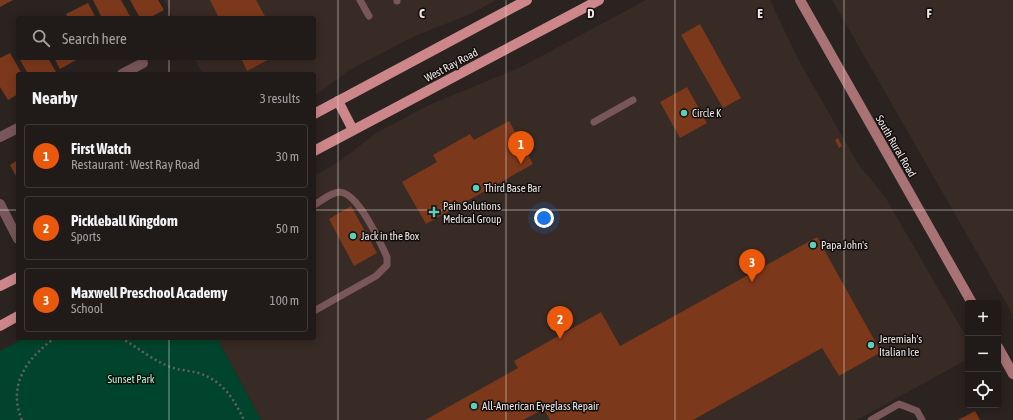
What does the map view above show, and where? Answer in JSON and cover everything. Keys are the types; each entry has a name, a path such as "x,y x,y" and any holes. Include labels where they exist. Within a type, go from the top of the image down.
{"main road":[{"name":"West Ray Road","path":"316,113 528,0"},
{"name":"West Ray Road","path":"316,151 599,0"},
{"name":"South Rural Road","path":"800,0 970,300"},
{"path":"338,101 353,130"},
{"path":"0,286 16,278"},
{"path":"0,326 16,317"},
{"path":"1001,352 1013,374"}],"street":[{"path":"126,72 143,63"},
{"path":"0,137 16,129"},
{"path":"0,204 16,235"}],"lane":[{"path":"360,0 369,16"},
{"path":"594,122 633,100"},
{"path":"316,204 328,196 339,192 348,195 355,200 388,257 387,265 376,276 316,309"},
{"path":"871,420 899,404 917,410 922,420"}],"path":[{"path":"22,420 17,407 16,392 20,377 40,349 52,340"},
{"path":"124,340 170,367 201,374 212,379 236,402 244,420"}],"shaded area":[{"path":"164,0 496,0 473,13 415,36 351,69 316,95 316,72 202,72 195,60 316,60 316,16 172,16"},
{"path":"646,0 770,0 798,59 858,164 884,195 965,335 965,361 857,420 261,420 218,340 316,340 316,175 340,161 376,133 429,105 521,67"},
{"path":"832,0 1013,0 1013,315 855,40"}],"green space":[{"name":"Sunset Park","path":"21,340 218,340 261,420 0,420 0,351"}],"building":[{"path":"0,0 13,0 0,7"},
{"path":"93,0 121,0 130,16 101,16"},
{"path":"130,0 158,0 164,10 153,16 139,16"},
{"path":"210,0 256,0 265,16 218,16"},
{"path":"88,3 95,16 67,16 66,14"},
{"path":"700,24 741,98 723,108 681,35"},
{"path":"10,53 21,72 16,72 16,95 8,100 0,87 0,58"},
{"path":"20,60 49,60 56,72 27,72"},
{"path":"55,60 76,60 60,69"},
{"path":"242,60 267,60 247,71"},
{"name":"Circle K","path":"687,87 707,123 680,138 660,102"},
{"path":"509,121 533,164 426,224 402,182 437,162 433,155 470,134 474,140"},
{"path":"838,138 842,146 839,148 835,140"},
{"path":"16,161 16,176 10,165"},
{"name":"Jack in the Box","path":"351,206 377,253 354,266 329,219"},
{"path":"817,237 881,352 839,376 822,348 693,420 550,420 544,409 523,420 425,420 518,368 514,361 601,312 620,346"},
{"path":"975,411 980,420 958,420"}],"place":[{"name":"Circle K","path":"684,113"},
{"name":"First Watch","path":"521,164"},
{"name":"Third Base Bar","path":"476,188"},
{"name":"Pain Solutions Medical Group","path":"434,212"},
{"name":"Jack in the Box","path":"353,236"},
{"name":"Papa John's","path":"813,245"},
{"name":"Maxwell Preschool Academy","path":"752,282"},
{"name":"Pickleball Kingdom","path":"560,339"},
{"name":"Jeremiah's Italian Ice","path":"871,345"},
{"name":"All-American Eyeglass Repair","path":"474,406"}]}
